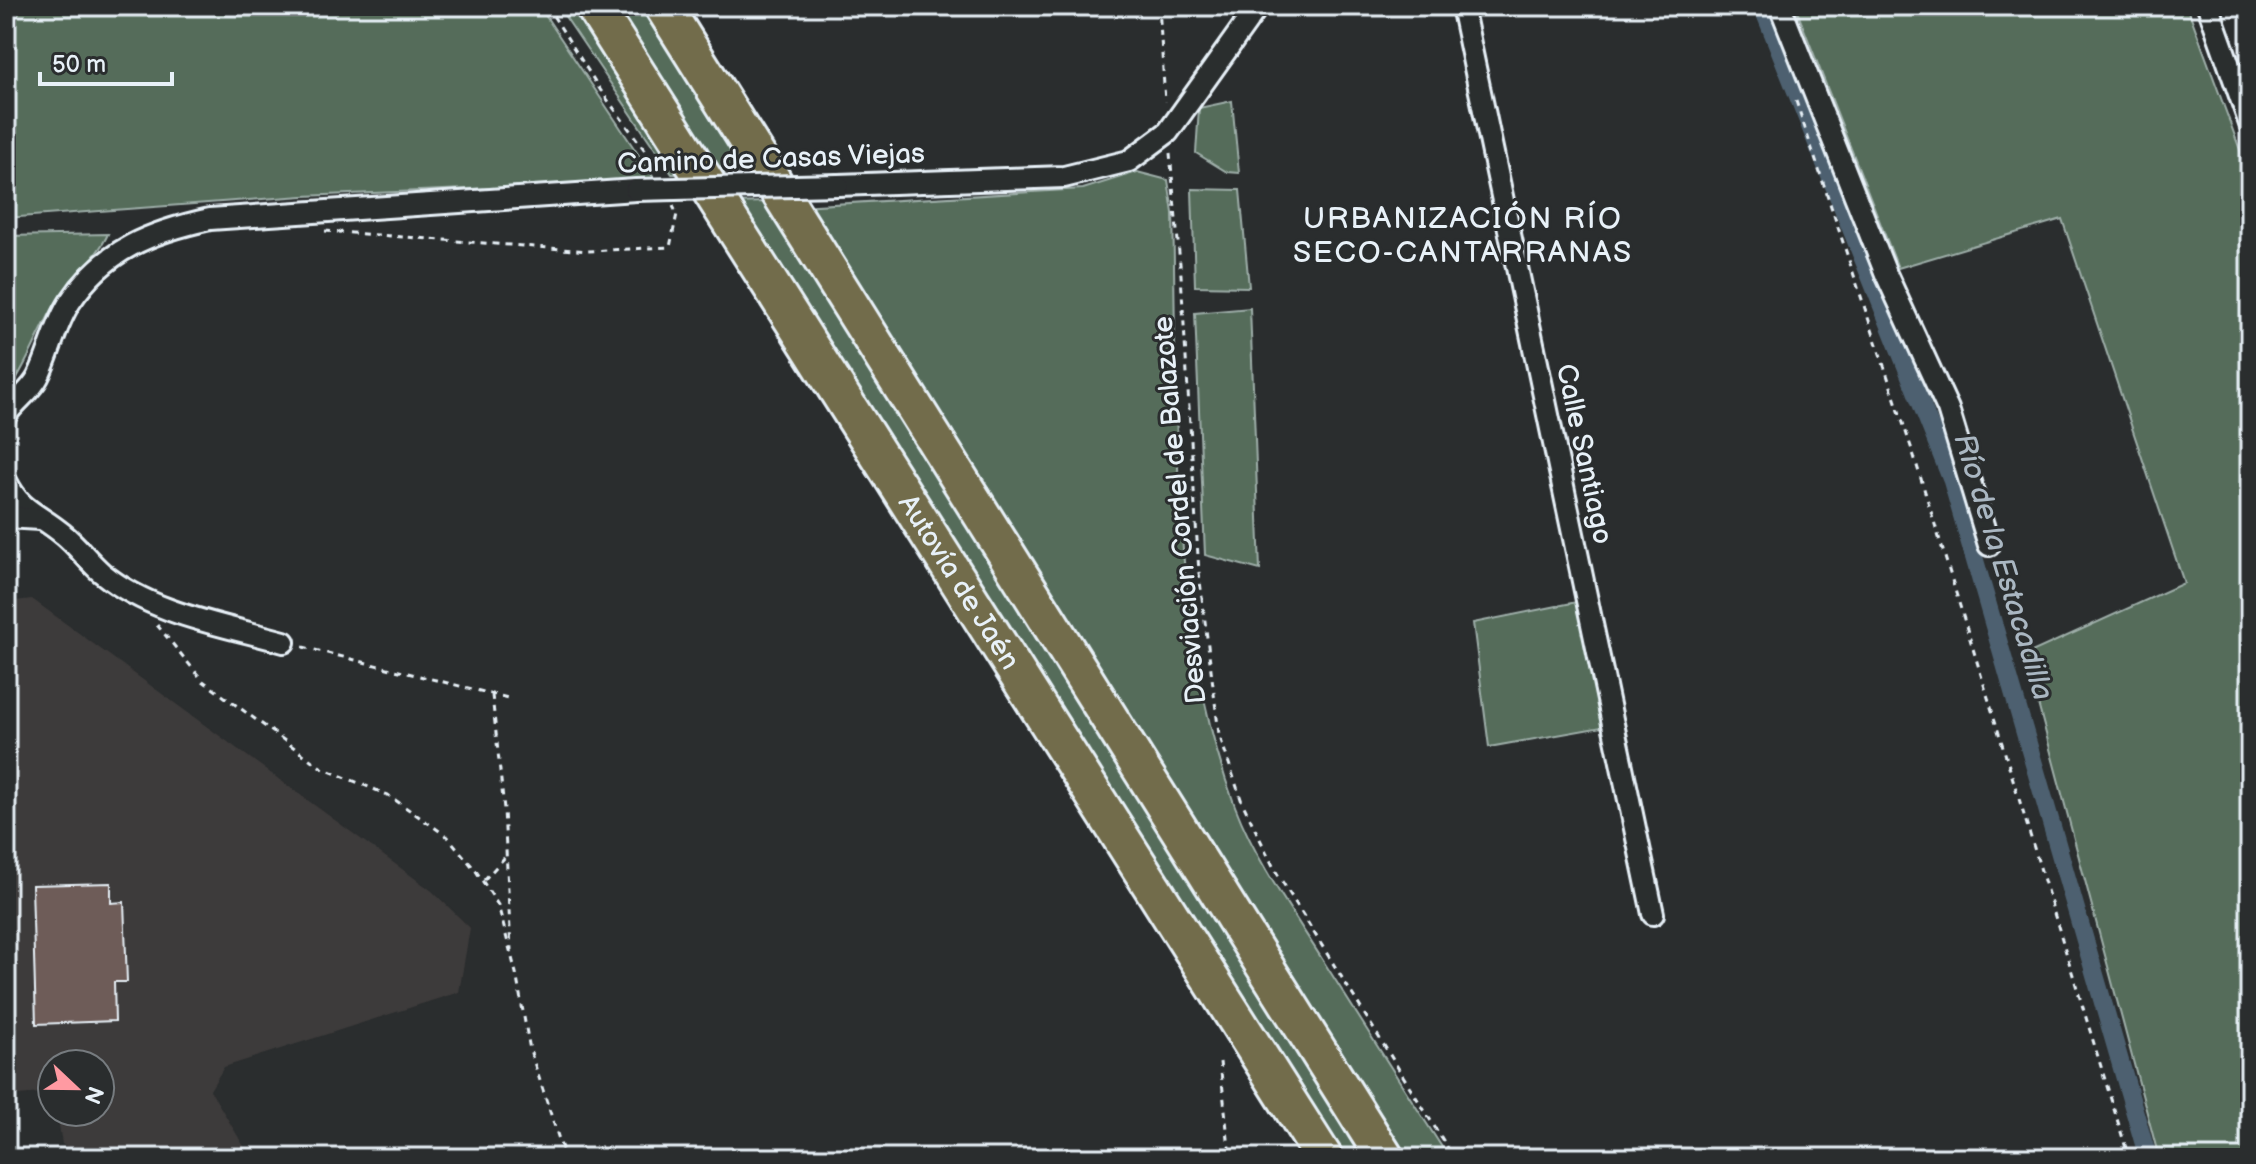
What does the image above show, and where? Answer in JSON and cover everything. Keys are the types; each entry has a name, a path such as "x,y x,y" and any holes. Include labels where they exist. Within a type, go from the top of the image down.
{"highway":[{"name":"Autovía de Jaén","path":"594,6 1324,1158"},
{"name":"Autovía de Jaén","path":"663,6 1385,1158"}],"street":[{"name":"Camino de Casas Viejas","path":"6,415 14,397 36,381 70,302 96,272 127,246 156,231 210,219 636,190 1064,177 1129,161 1168,132 1185,103 1258,6"},
{"name":"Calle Santiago","path":"1462,6 1653,914"},
{"path":"2208,6 2250,124"},
{"path":"1772,12 1948,409 1989,545"},
{"path":"6,481 26,510 62,533 103,574 133,593 174,612 284,642"},
{"path":"6,517 40,519"}],"path":[{"name":"Desviación Cordel de Balazote","path":"1159,6 1181,275 1199,573 1219,734 1242,802 1275,870 1454,1158"},
{"path":"1758,6 1772,12"},
{"path":"1794,96 1914,456 2129,1158"},
{"path":"133,593 203,681 322,768 388,795 448,837 483,881 498,905 530,1050 565,1158"},
{"path":"284,642 512,699"},
{"path":"492,695 513,927 511,953"},
{"path":"483,881 506,856"},
{"path":"1220,1062 1230,1158"}],"shaded area":[{"path":"32,599 432,891 470,928 459,992 224,1067 210,1090 251,1158 87,1158 62,1144 60,1128 116,1128 116,1048 36,1048 36,1093 6,1096 6,602"}],"green space":[{"path":"6,6 539,6 656,181 303,196 6,218"},
{"path":"558,6 571,6 683,174 672,174"},
{"path":"606,6 640,6 745,172 712,172"},
{"path":"1795,6 2187,6 2250,177 2250,1158 2159,1158 2025,655 2184,583 2062,219 1898,268"},
{"path":"1232,101 1239,173 1227,172 1196,153 1199,108"},
{"path":"1137,172 1168,180 1173,213 1180,514 1197,665 1213,737 1235,806 1264,866 1449,1158 1406,1158 801,206 1083,189"},
{"path":"1192,189 1240,190 1249,287 1195,286"},
{"path":"767,202 1372,1158 1336,1158 733,203"},
{"path":"108,234 59,298 15,381 6,383 6,236"},
{"path":"1250,308 1260,570 1205,555 1195,313"},
{"path":"1577,602 1602,727 1489,747 1473,623"}],"building":[{"path":"111,883 111,903 124,902 127,982 114,982 115,1021 36,1024 32,885"}],"waterway":[{"name":"Río de la Estacadilla","path":"1762,6 1952,481 2148,1158"}],"district":[{"name":"URBANIZACIÓN RÍO SECO-CANTARRANAS","path":"1463,236"}]}
